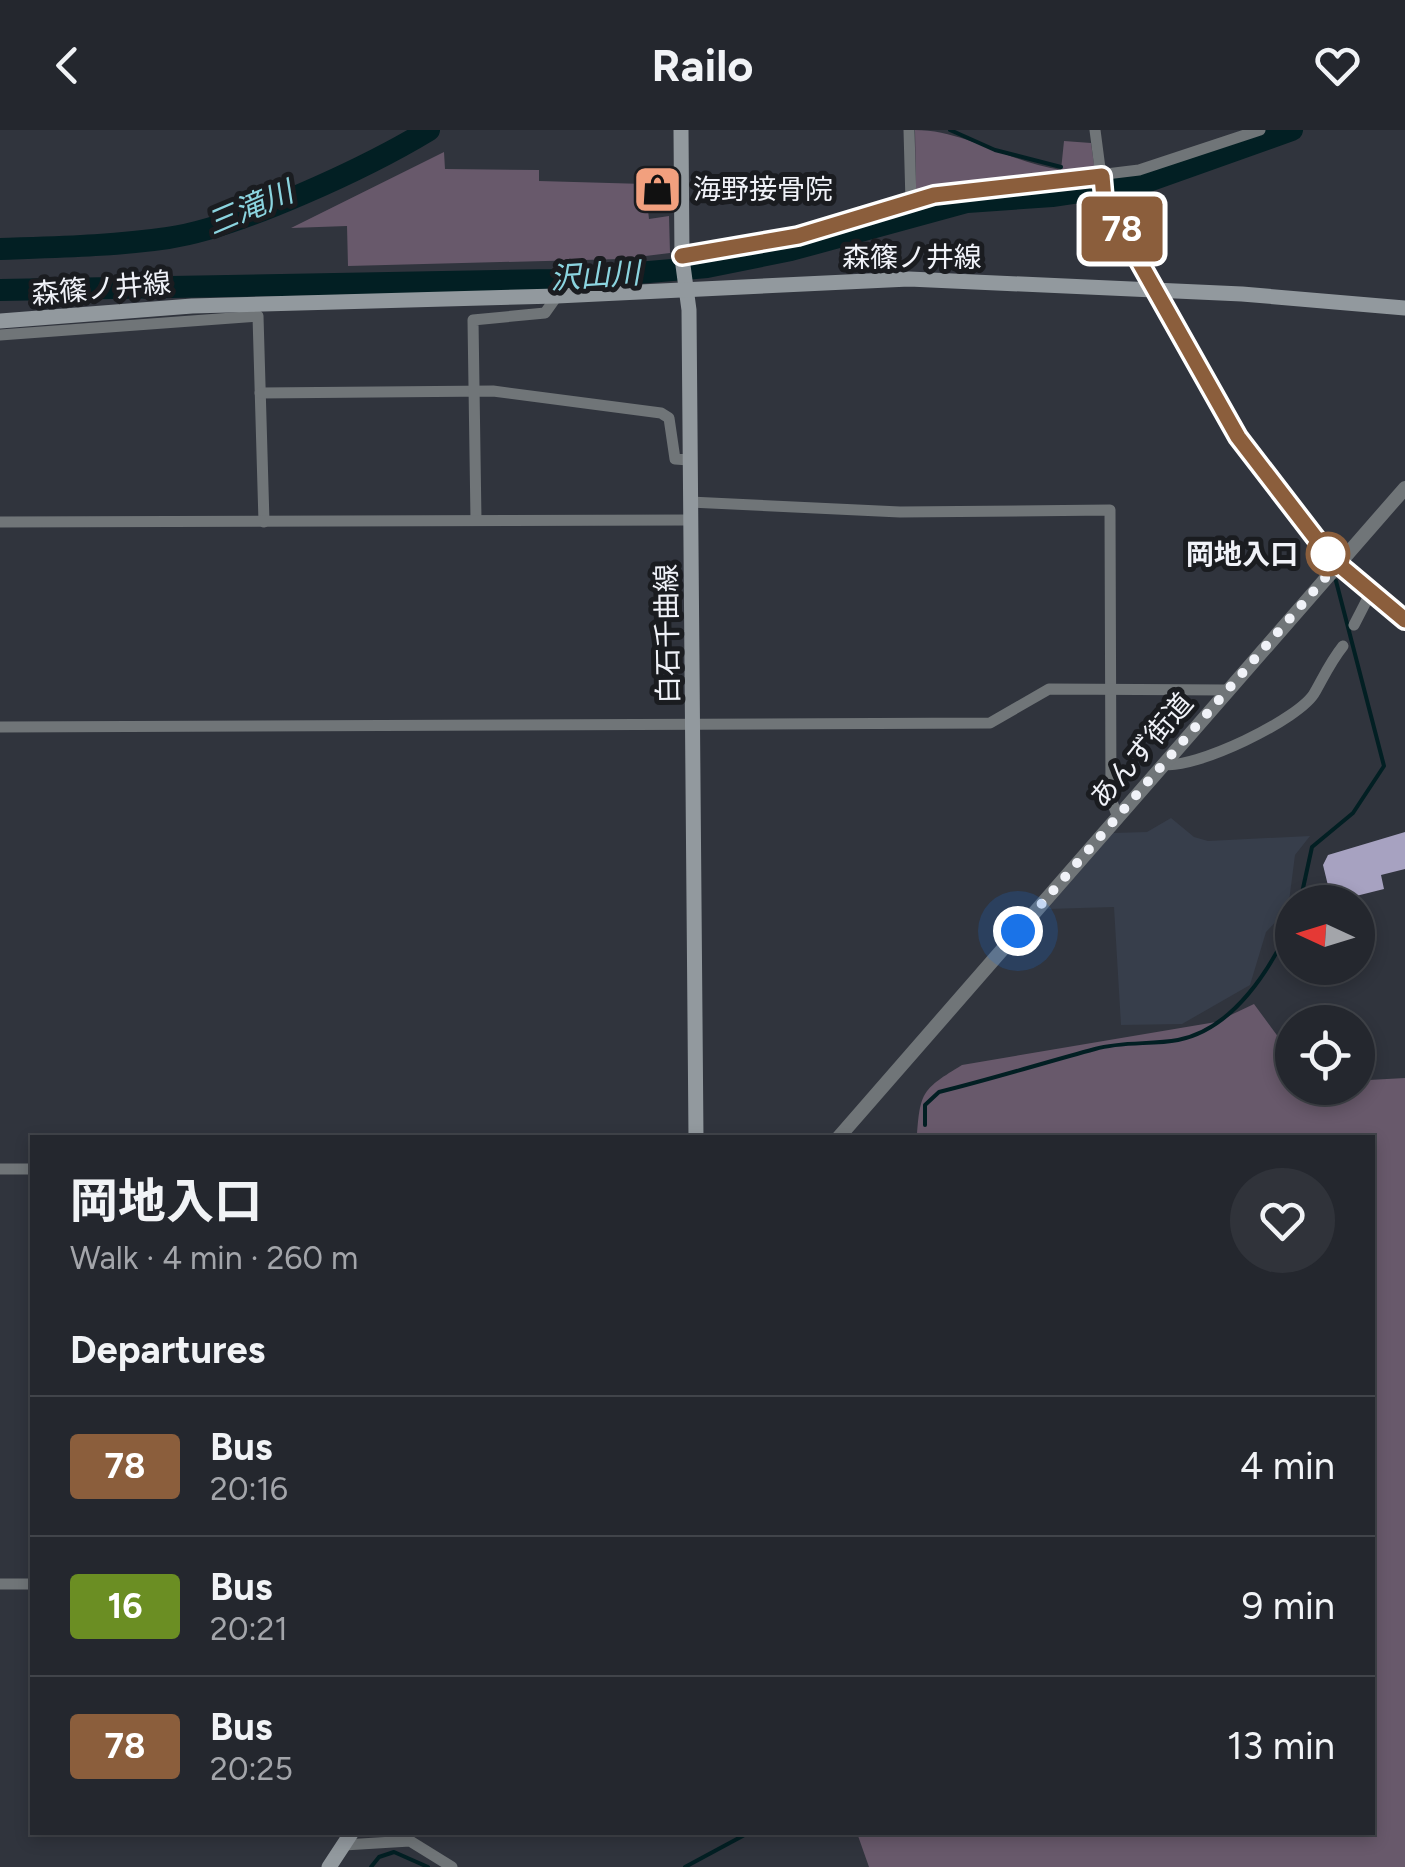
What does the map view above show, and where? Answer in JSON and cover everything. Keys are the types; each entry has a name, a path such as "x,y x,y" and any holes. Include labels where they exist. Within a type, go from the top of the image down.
{"main road":[{"name":"白石千曲線","path":"681,130 682,257 689,310 696,1135"},
{"name":"森篠ノ井線","path":"0,321 192,306 556,296 685,285 909,279 1151,289 1405,308"},
{"path":"329,1867 348,1839"}],"street":[{"path":"909,130 911,202"},
{"path":"1094,130 1104,199 1151,289 1238,437 1338,563 1405,620"},
{"path":"682,257 798,236 911,202 974,189 1102,179 1260,130"},
{"path":"476,520 474,320 545,312 556,296"},
{"path":"0,335 258,316 264,522"},
{"path":"260,392 493,391 661,413 669,418 675,459 690,460"},
{"name":"あんず街道","path":"841,1135 1405,488"},
{"path":"690,502 900,512 1110,510 1111,799 1118,815"},
{"path":"0,522 690,520"},
{"path":"1354,625 1372,590"},
{"path":"1163,764 1179,765 1209,756 1290,714 1315,693 1317,682 1343,646"},
{"path":"0,727 990,723 1049,689 1227,690"},
{"path":"0,1169 30,1169"},
{"path":"0,1584 30,1584"},
{"path":"348,1839 410,1841 452,1867"}],"shaded area":[{"path":"915,130 952,135 1061,170 1064,141 1091,143 1095,171 920,194 916,192"},
{"path":"444,152 445,169 539,170 539,181 645,184 649,219 669,216 670,253 621,259 348,266 347,226 291,228"},
{"path":"1171,818 1194,837 1208,841 1310,836 1295,855 1291,885 1275,885 1275,923 1266,932 1250,985 1182,1024 1121,1025 1114,907 1047,909 1113,833 1147,832"},
{"path":"1254,1004 1275,1033 1275,1105 1375,1105 1375,1080 1405,1078 1405,1867 869,1867 858,1835 1375,1835 1375,1135 917,1135 926,1093 962,1065 1216,1022"}],"building":[{"path":"1405,832 1405,869 1381,875 1384,889 1375,891 1375,885 1328,885 1323,865 1328,855"}],"waterway":[{"name":"三滝川","path":"0,249 126,243 197,232 302,194 429,130"},
{"path":"950,130 995,150 1061,167"},
{"name":"沢山川","path":"0,290 556,280 707,267 791,250 967,202 1052,196 1146,182 1292,130"},
{"path":"1304,885 1312,847 1353,813 1384,766 1336,581"},
{"path":"925,1125 925,1105 939,1092 1105,1047 1178,1040 1198,1034 1233,1010 1275,954"},
{"path":"685,1867 744,1835"},
{"path":"371,1867 379,1857 394,1852 428,1867"}],"bus line":[{"name":"78","path":"682,256 798,236 934,195 1102,176 1104,199 1114,211 1151,289 1238,437 1331,558 1405,620"}],"place":[{"name":"海野接骨院","path":"658,189"},
{"name":"岡地入口","path":"1328,554"}],"route":[{"path":"1018,931 1338,563 1328,554"}]}
